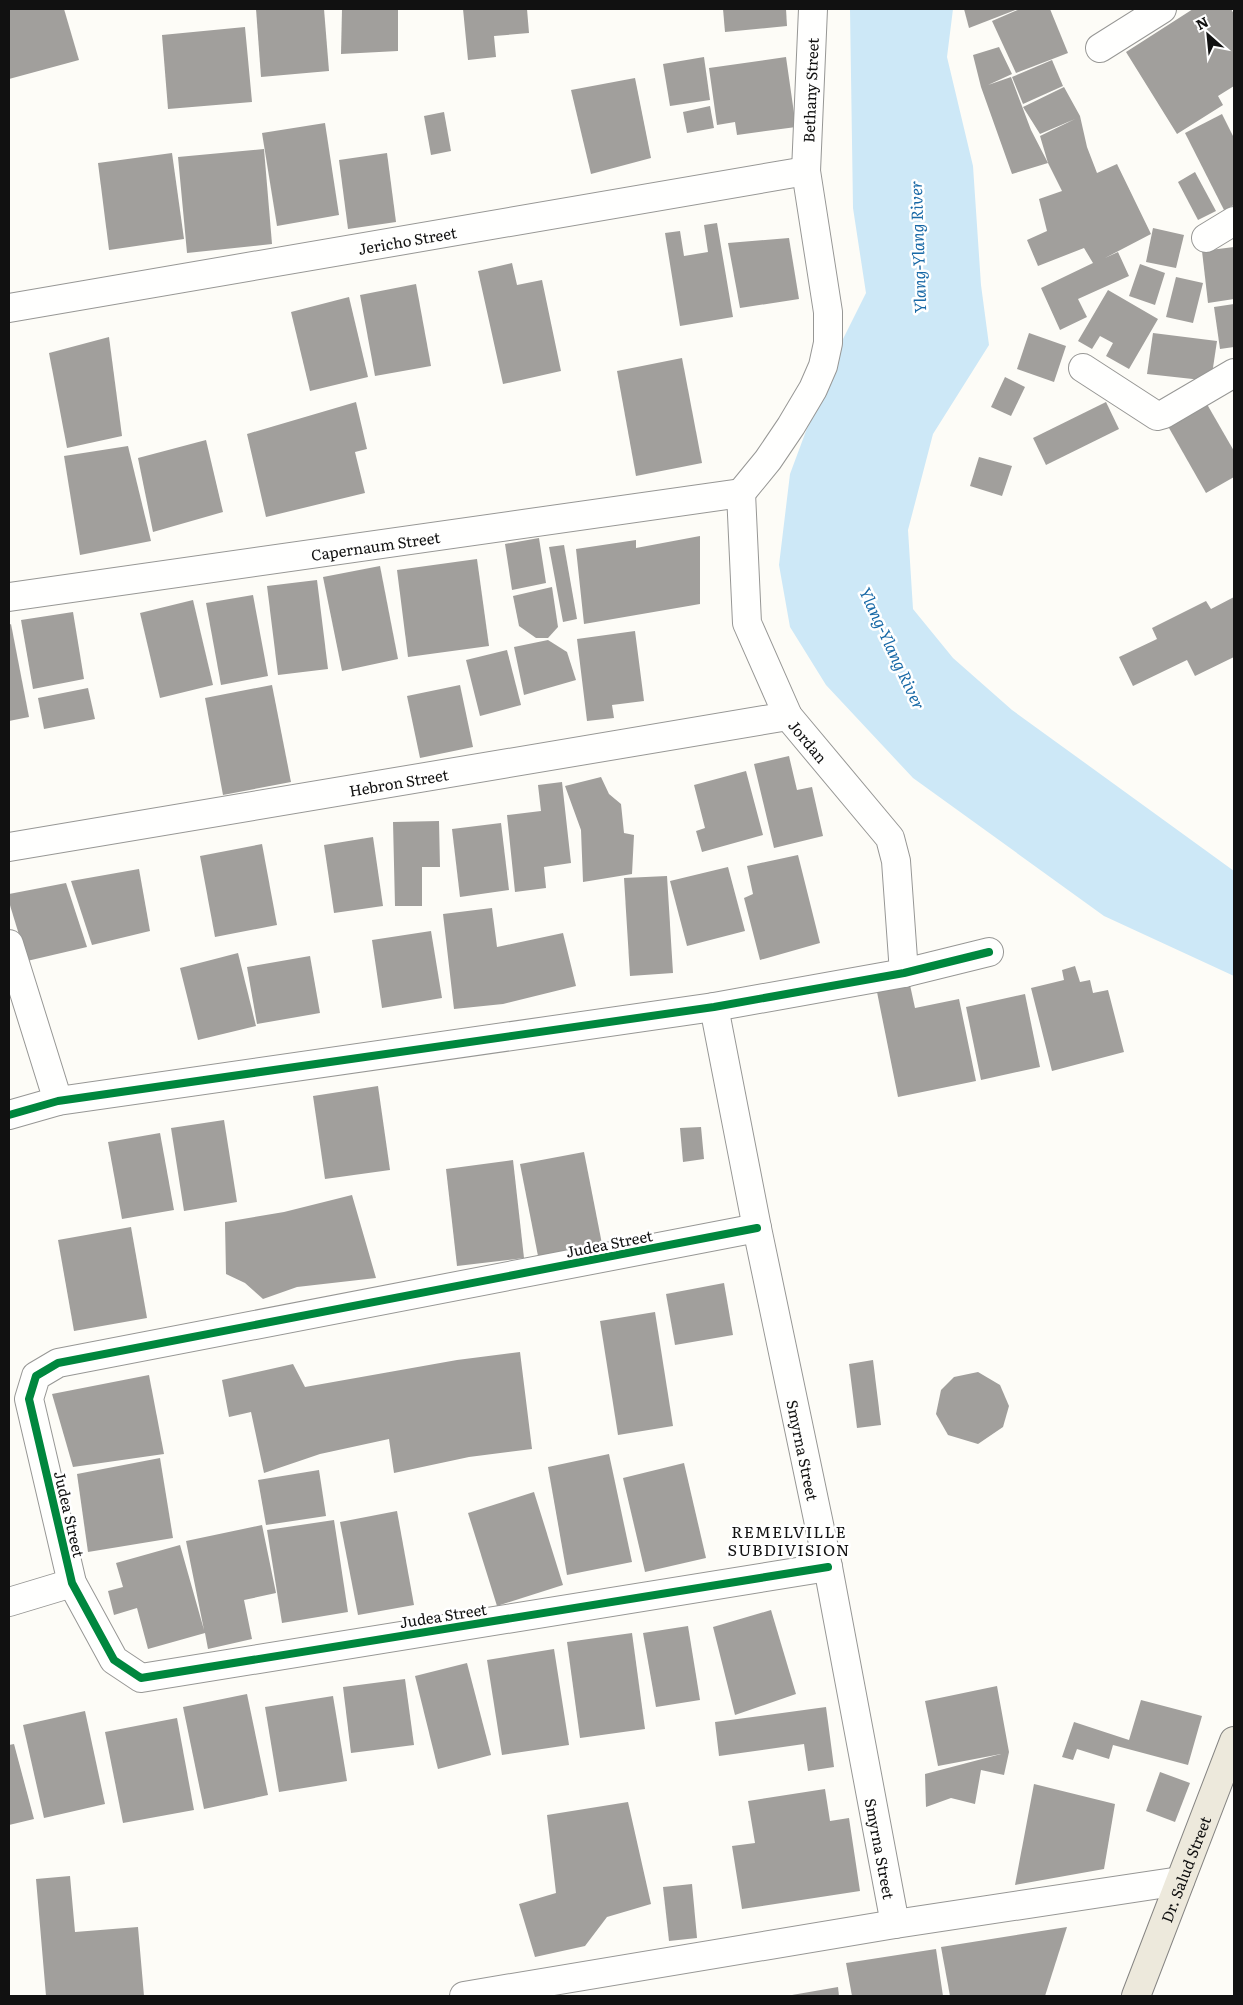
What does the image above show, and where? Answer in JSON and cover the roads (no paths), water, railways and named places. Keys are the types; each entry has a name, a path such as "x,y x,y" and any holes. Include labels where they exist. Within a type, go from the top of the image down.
{"main road":[{"name":"Dr. Salud Street","path":"1136,1996 1234,1740"}],"street":[{"name":"Bethany Street","path":"741,493 768,460 796,419 813,389 823,366 828,343 828,312 806,171 813,9"},
{"path":"1100,48 1162,9"},
{"name":"Jericho Street","path":"9,308 806,171"},
{"path":"1206,238 1234,221"},
{"path":"1083,368 1157,416 1164,414 1234,373"},
{"name":"Capernaum Street","path":"9,597 741,493"},
{"name":"Jordan","path":"741,493 747,623 788,716 890,838 896,861 904,973"},
{"name":"Hebron Street","path":"9,846 788,716"},
{"path":"9,944 58,1101"},
{"path":"9,1116 58,1101 714,1007 904,973 989,952"},
{"name":"Smyrna Street","path":"714,1007 757,1228 828,1567 895,1924"},
{"name":"Judea Street","path":"757,1228 58,1363 36,1376 29,1399 72,1583 114,1660 141,1678 828,1567"},
{"path":"9,1602 72,1583"},
{"path":"464,1996 895,1924 1180,1881"}],"water":[{"name":"Ylang-Ylang River","path":"850,9 953,9 947,57 973,166 981,285 989,345 933,434 908,530 913,609 953,658 1012,710 1234,871 1234,976 1104,916 913,778 826,685 790,627 779,565 790,474 832,361 866,293 853,208"}],"district":[{"name":"REMELVILLE SUBDIVISION","path":"789,1540"}]}
